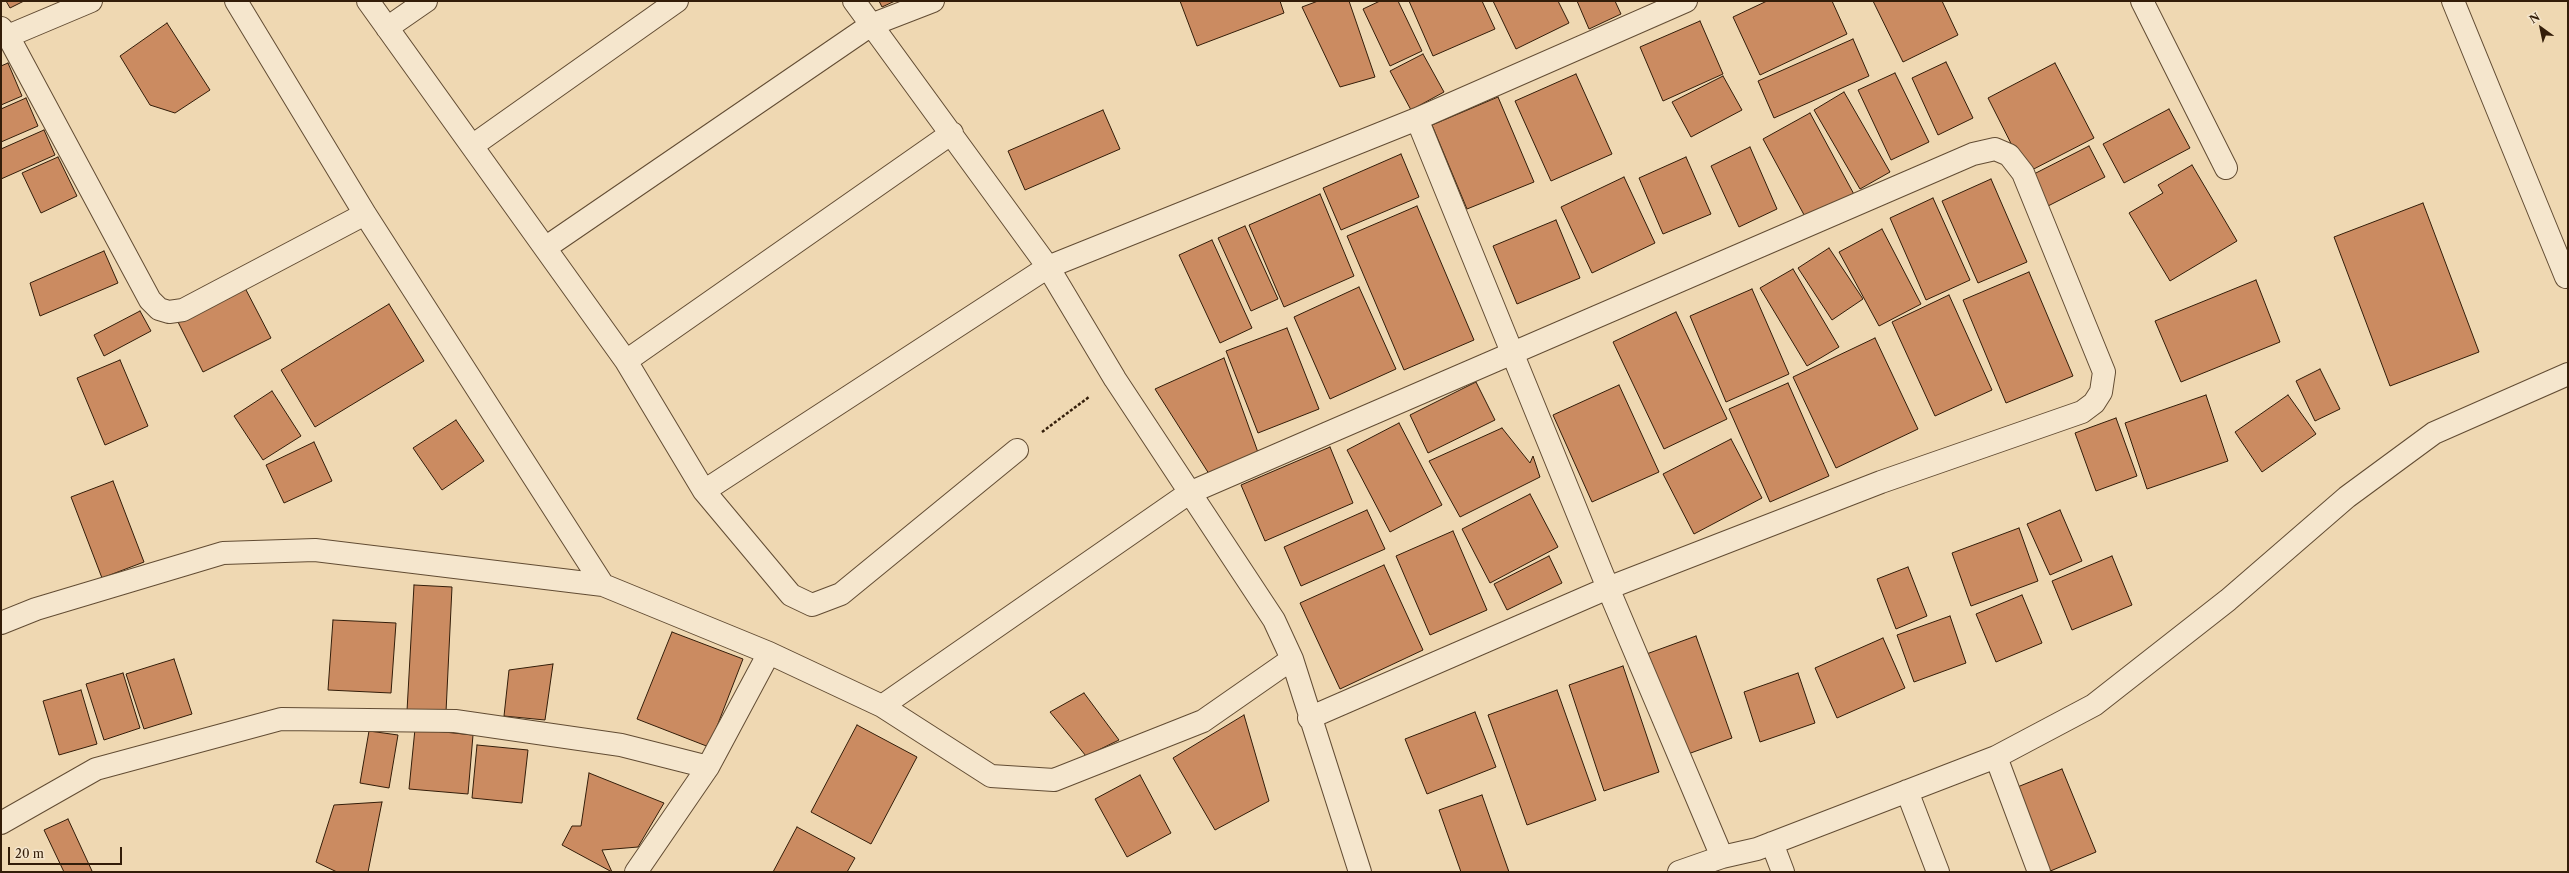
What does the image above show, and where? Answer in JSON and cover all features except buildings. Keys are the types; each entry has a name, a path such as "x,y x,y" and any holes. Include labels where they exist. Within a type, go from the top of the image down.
{"street":[{"path":"91,1 4,32 150,300 159,309 169,312 183,310 365,214"},
{"path":"236,1 365,214 603,585"},
{"path":"368,1 626,361 704,491 790,595 812,605 841,594 1017,450"},
{"path":"387,28 426,1"},
{"path":"472,146 677,1"},
{"path":"854,1 952,133 1048,267 1115,379 1274,620 1292,660 1309,718 1360,872"},
{"path":"545,248 871,25 933,1"},
{"path":"704,491 1048,267 1417,118 1686,1"},
{"path":"2142,1 2226,168"},
{"path":"2453,1 2566,277"},
{"path":"1417,118 1511,354 1722,857"},
{"path":"626,361 952,133"},
{"path":"882,706 1189,493 1973,154 1995,149 2010,155 2023,173 2104,372 2101,392 2094,403 2082,412 1881,482 1608,588 1309,718"},
{"path":"1679,872 1722,857 1757,849 1996,757 2094,705 2228,600 2347,497 2434,433 2568,374"},
{"path":"1,623 36,609 223,553 315,550 603,585 769,653 882,706 991,776 1054,780 1203,721 1292,660"},
{"path":"636,872 708,767 769,653"},
{"path":"1,823 96,769 281,719 455,721 621,745 708,767"},
{"path":"1996,757 2039,872"},
{"path":"1907,791 1938,872"},
{"path":"1772,843 1783,872"}],"path":[{"path":"1017,450 1115,379"}]}
